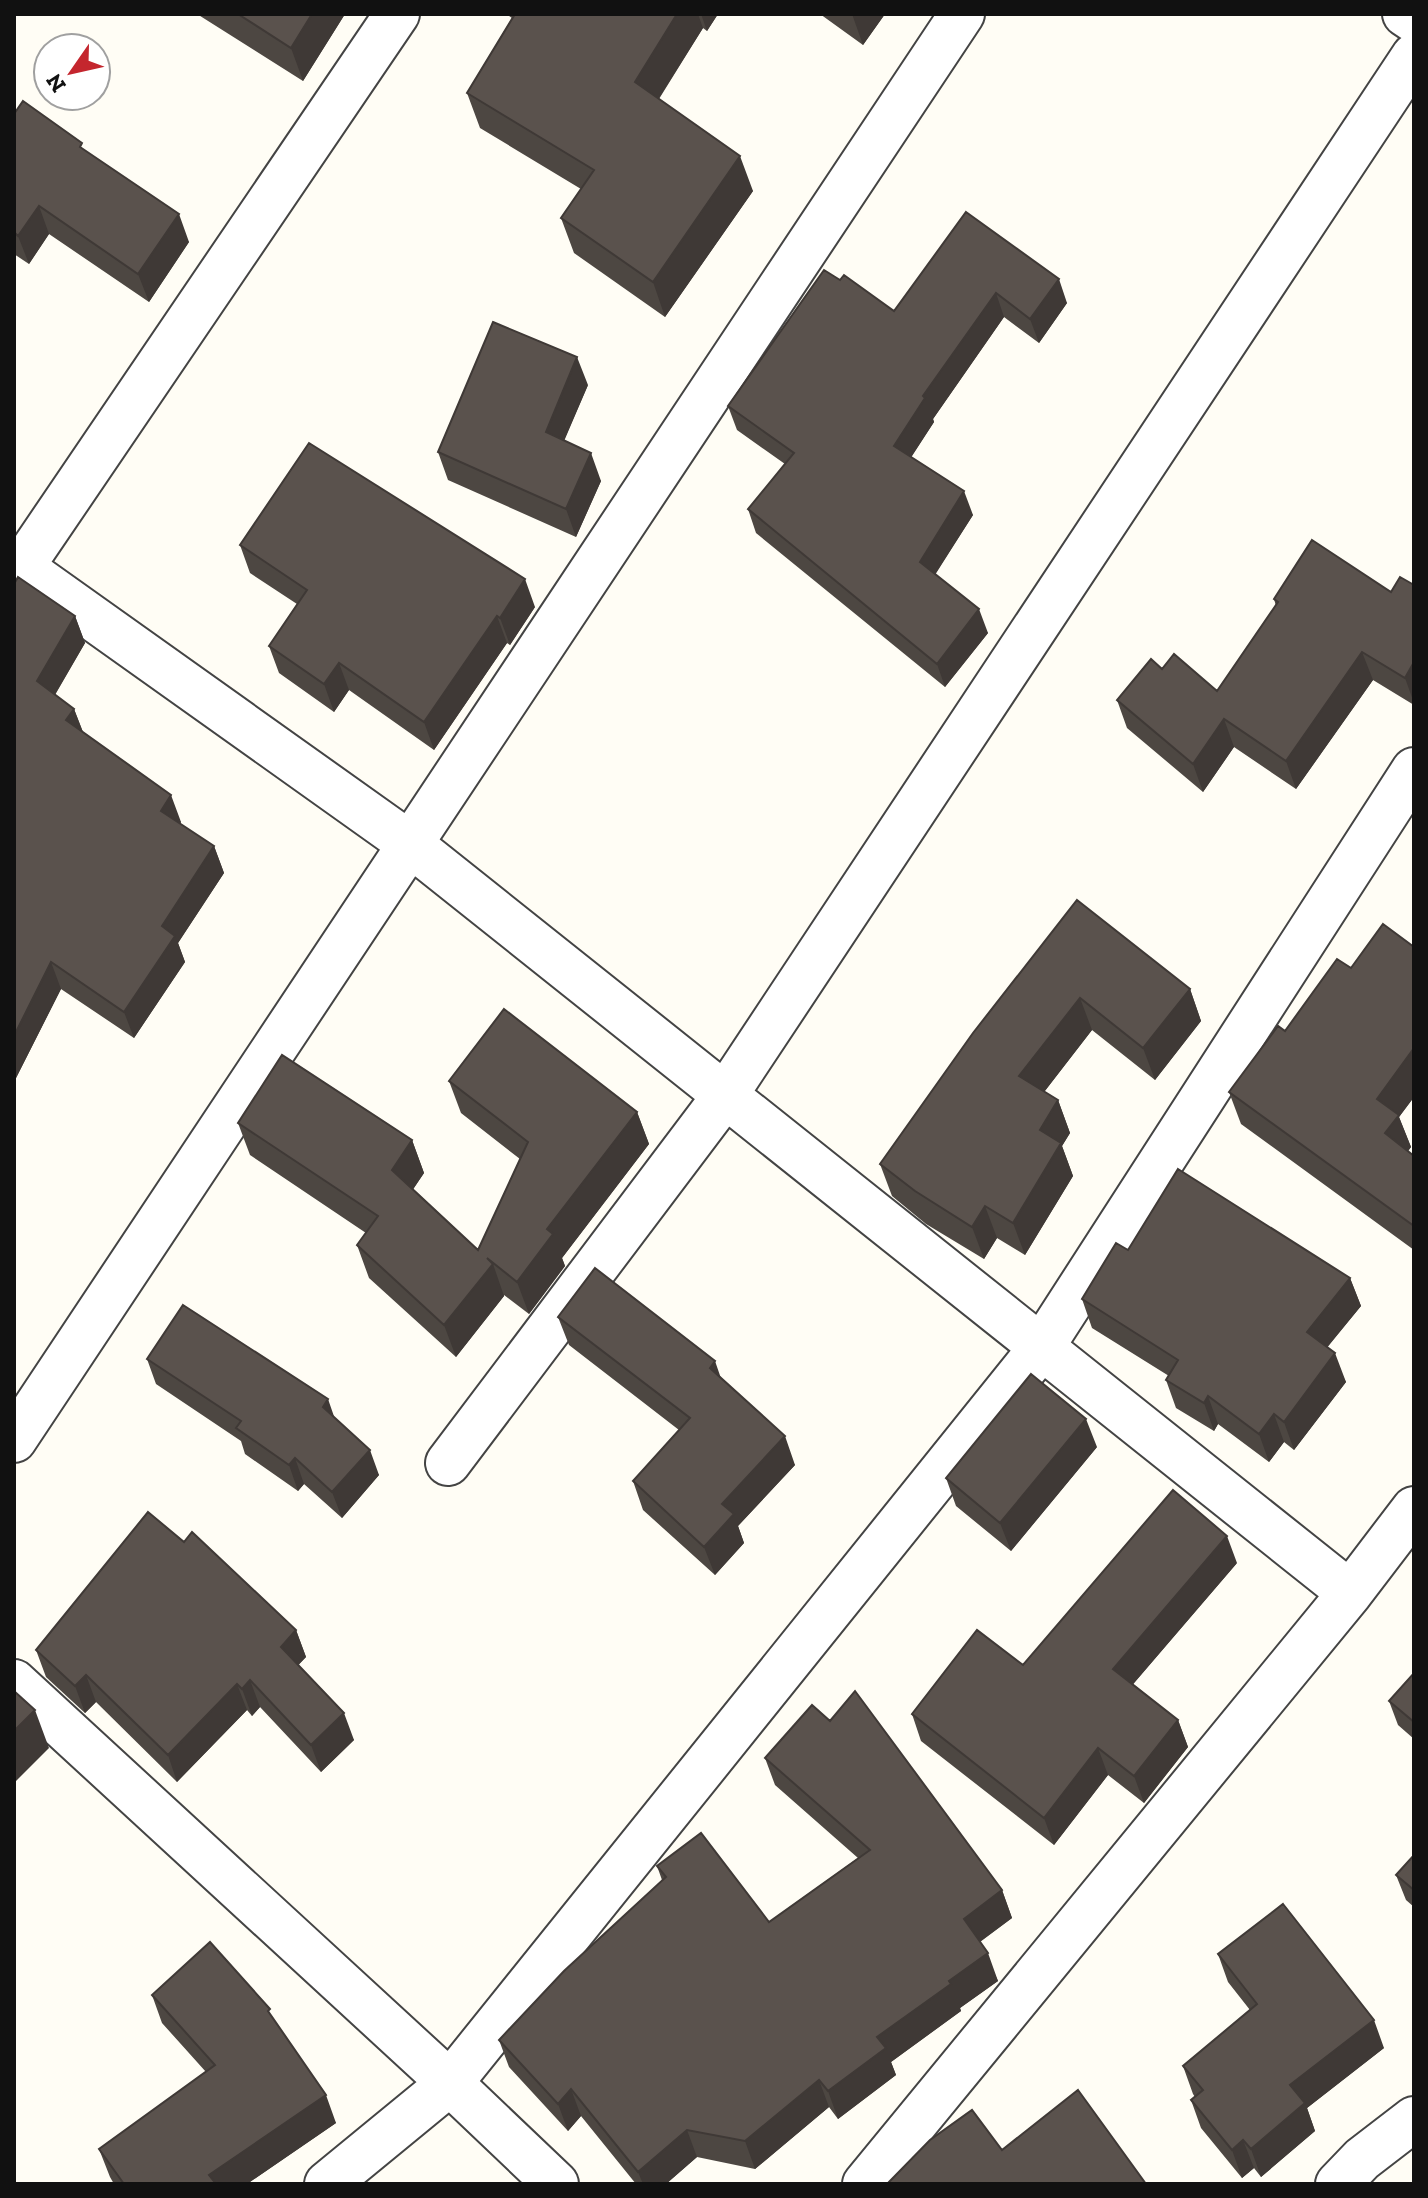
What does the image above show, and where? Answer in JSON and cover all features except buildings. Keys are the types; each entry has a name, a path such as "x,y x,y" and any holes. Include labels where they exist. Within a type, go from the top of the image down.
{"street":[{"path":"397,14 16,569 410,844 1350,1593"},
{"path":"14,1440 962,14"},
{"path":"1405,14 1414,20"},
{"path":"448,1463 724,1097 1414,56"},
{"path":"327,2184 450,2083 1041,1348 1414,770"},
{"path":"865,2184 1350,1593 1414,1509"},
{"path":"14,1682 556,2184"},
{"path":"1338,2184 1362,2159 1414,2119"}]}
